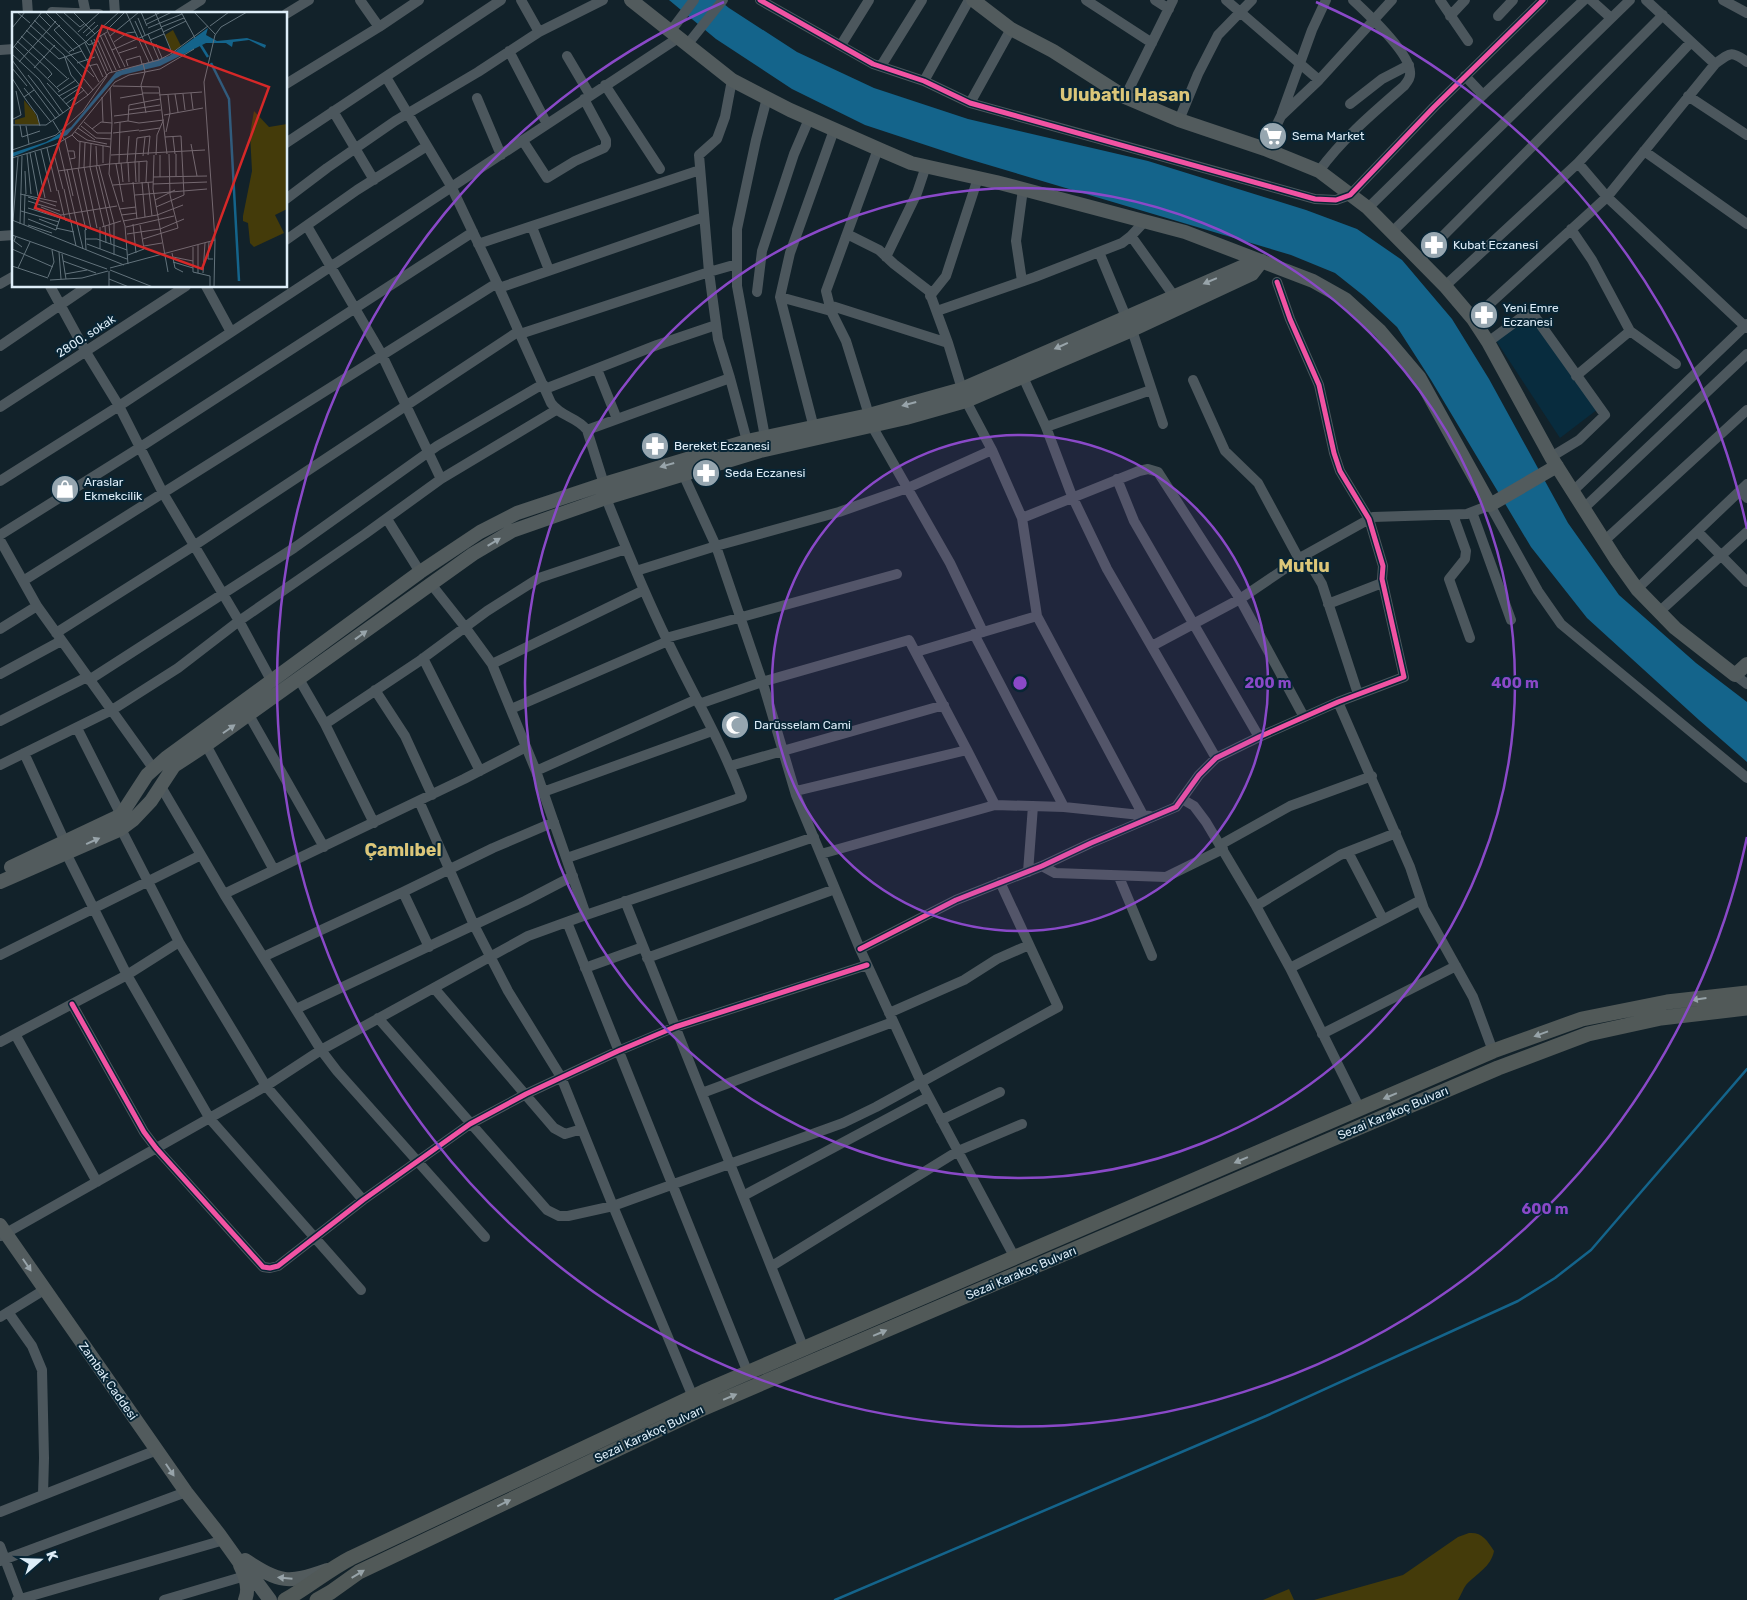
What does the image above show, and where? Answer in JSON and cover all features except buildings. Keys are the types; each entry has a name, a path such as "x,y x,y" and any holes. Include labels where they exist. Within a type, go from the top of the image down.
{"main road":[{"path":"631,0 732,80 834,130 911,163 1023,189 1185,232 1313,281 1344,299 1380,331 1419,377 1495,503 1553,465"},
{"path":"971,0 1011,29 1053,50 1125,97 1179,120 1266,149 1319,171 1368,208 1420,259 1473,319 1488,342 1553,465 1573,491 1583,510 1637,589 1675,628 1735,675 1747,664"},
{"path":"964,395 1023,377 1129,324 1174,296 1256,259"},
{"path":"0,872 121,829 133,820 150,801 174,766 249,715 473,554 512,531 605,491 747,441 814,428 871,420 906,418 1252,274 1256,259"},
{"path":"0,882 65,848 121,814 153,768 420,572 480,532 517,513 683,474 871,420"},
{"path":"241,1561 284,1600 308,1587 331,1569 351,1558 693,1397 1493,1052 1582,1018 1667,1002 1747,993"},
{"name":"Sezai Karakoç Bulvarı","path":"317,1600 329,1596 360,1572 704,1408 1498,1068 1588,1034 1661,1018 1747,1008"},
{"name":"Zambak Caddesi","path":"2,1232 186,1492 241,1561"},
{"path":"241,1561 268,1574 288,1580 331,1569"},
{"path":"241,1561 247,1595 245,1600"},
{"path":"241,1561 270,1600"}],"street":[{"path":"182,12 201,0"},
{"path":"288,13 308,0"},
{"path":"360,0 379,27"},
{"path":"288,83 419,0"},
{"path":"288,142 501,0"},
{"path":"521,0 539,32"},
{"path":"288,198 355,148 408,113 539,32 603,0"},
{"path":"678,38 694,0"},
{"path":"0,481 119,406 678,38 723,0"},
{"path":"760,0 881,66 924,81 970,103 1315,199 1336,200 1350,195 1465,76 1543,0"},
{"path":"841,45 869,0"},
{"path":"881,66 922,0"},
{"path":"924,81 971,0"},
{"path":"1086,0 1152,43"},
{"path":"1125,97 1171,4 1155,0"},
{"path":"1226,0 1319,80"},
{"path":"1179,120 1198,74 1218,35 1252,0"},
{"path":"1266,149 1281,116 1312,30 1326,0"},
{"path":"1319,171 1359,124 1404,86 1409,80 1411,73 1409,64 1400,50 1374,19 1353,0"},
{"path":"1281,116 1319,80 1392,0"},
{"path":"1440,0 1468,41"},
{"path":"1450,16 1465,0"},
{"path":"1498,16 1513,0"},
{"path":"1368,208 1483,94 1584,0"},
{"path":"1591,0 1610,18"},
{"path":"1392,232 1630,0"},
{"path":"1646,0 1715,64"},
{"path":"1726,1 1747,13"},
{"path":"1420,259 1663,14"},
{"path":"970,103 1011,29"},
{"path":"1445,286 1578,163 1691,42"},
{"path":"509,51 547,124"},
{"path":"1473,319 1607,197 1715,64 1730,54 1735,53 1747,62"},
{"path":"523,141 547,178 575,161 604,148 606,145 606,140 567,56"},
{"path":"1350,104 1382,79 1409,64"},
{"path":"386,76 451,186 556,410 582,423 588,430 605,491 626,549 667,640 730,766 742,797 567,858"},
{"path":"1465,76 1483,94"},
{"path":"732,80 721,130 717,139 699,155 709,272 718,339 747,441"},
{"path":"605,85 660,169"},
{"path":"1688,96 1747,135"},
{"path":"477,98 501,155"},
{"path":"765,437 739,296 737,229 767,98"},
{"path":"333,111 374,180"},
{"path":"757,292 762,251 794,154 809,118"},
{"path":"814,428 780,297 790,253 834,130"},
{"path":"288,239 427,146"},
{"path":"878,149 826,291 830,308 846,341 871,420 950,563 979,633 1064,807"},
{"path":"1644,151 1747,224"},
{"path":"1573,491 1746,326 1607,197 1578,163"},
{"path":"886,257 917,193 926,166"},
{"path":"478,244 700,170"},
{"path":"930,296 946,276 978,178"},
{"path":"1022,282 1016,241 1023,189"},
{"path":"23,581 498,285 549,270 704,217"},
{"path":"937,311 1022,282 1122,243 1145,221"},
{"path":"307,226 382,356 441,480"},
{"path":"532,227 549,270"},
{"path":"1572,229 1592,260 1630,331 1676,364"},
{"path":"153,768 37,606 1,541 139,448 473,232"},
{"path":"847,234 879,250 929,291 964,395 992,450 1022,518 1037,616 1148,816"},
{"path":"1131,236 1174,296"},
{"path":"1099,252 1129,324 1163,424"},
{"path":"0,674 520,333 737,264"},
{"path":"0,284 12,277"},
{"path":"860,949 956,900 1042,866 1148,816 1176,807 1199,775 1216,758 1304,716 1404,677 1382,584 1383,566 1370,519 1340,472 1319,385 1290,319 1277,282"},
{"path":"51,288 86,352 119,406 163,493 224,595 271,680"},
{"path":"0,346 85,288"},
{"name":"2800. sokak","path":"0,407 183,288"},
{"path":"210,288 231,332"},
{"path":"780,297 830,308 948,343"},
{"path":"1488,342 1526,314 1533,314 1605,415 1553,465"},
{"path":"0,721 88,678 224,595 294,548 427,453 544,386 597,369 657,345 716,325"},
{"path":"1576,376 1630,331"},
{"path":"1583,510 1747,354"},
{"path":"597,369 618,419"},
{"path":"1023,377 1046,426 1072,496 1107,570 1216,758"},
{"path":"588,430 730,378"},
{"path":"1193,380 1225,451 1258,483 1302,557 1322,584 1358,694"},
{"path":"1046,426 1151,390"},
{"path":"0,765 112,710 178,668 239,621 441,480 556,410"},
{"path":"1604,541 1747,410"},
{"path":"636,571 716,546 839,512 907,488 992,450"},
{"path":"1022,518 1117,479 1148,469 1158,472 1240,599 1304,716"},
{"path":"683,474 716,546 762,682 796,791 860,949 928,1097 1015,1258"},
{"path":"1117,479 1134,521 1259,736"},
{"path":"1637,589 1745,491"},
{"path":"1152,646 1240,599 1302,557 1370,519 1467,514 1495,503 1538,591 1561,624 1747,778"},
{"path":"1472,512 1511,620"},
{"path":"1453,515 1466,551 1466,559 1450,579 1470,638"},
{"path":"387,519 420,572"},
{"path":"1698,532 1747,582"},
{"path":"1659,612 1747,532"},
{"path":"325,724 539,578 626,549"},
{"path":"511,709 667,640 897,574"},
{"path":"431,584 492,664 536,771 586,915"},
{"path":"1328,604 1382,584"},
{"path":"492,664 644,590"},
{"path":"0,629 37,606"},
{"path":"916,652 1037,616"},
{"path":"536,771 698,702 910,640 995,805"},
{"path":"424,658 480,771"},
{"path":"1735,675 1747,684"},
{"path":"299,679 325,724 374,823"},
{"path":"375,690 404,736 432,794"},
{"path":"1338,702 1396,833 1424,909 1473,996 1493,1052"},
{"path":"730,766 944,706"},
{"path":"249,715 324,847"},
{"path":"77,728 121,814"},
{"path":"543,792 712,731"},
{"path":"206,745 274,870"},
{"path":"224,894 374,823 526,747"},
{"path":"796,791 967,750"},
{"path":"24,753 65,848 127,975 210,1119 361,1290"},
{"path":"1042,866 1055,873 1119,877 1166,877 1290,806 1372,776"},
{"path":"160,785 224,894 321,1050 337,1071 485,1237"},
{"path":"1182,799 1194,806 1206,822 1256,906 1290,968 1360,1109"},
{"path":"419,801 474,925 508,991 561,1077 693,1397"},
{"path":"821,854 995,805 1064,807 1148,816"},
{"path":"1028,872 1033,806"},
{"path":"263,957 404,892 493,848 554,822"},
{"path":"121,829 147,883 179,942 266,1086 363,1200"},
{"path":"1256,906 1340,855 1396,833"},
{"path":"2,1232 210,1119 266,1086 321,1050 528,936 814,837"},
{"path":"1348,852 1383,919"},
{"path":"0,955 201,855"},
{"path":"296,1009 429,947 573,876"},
{"path":"1119,877 1152,956"},
{"path":"378,1018 470,1124 551,1212 559,1216 568,1216 613,1206 843,1123 876,1108 1058,1007 1000,882"},
{"path":"647,958 835,889"},
{"path":"404,892 429,947"},
{"path":"1290,968 1421,900"},
{"path":"625,902 804,1349"},
{"path":"567,922 748,1373"},
{"path":"0,1042 127,975 179,942"},
{"path":"702,1093 891,1018 964,980 998,959 1029,945"},
{"path":"585,968 643,947"},
{"path":"72,1004 144,1132 156,1148 262,1268 270,1268 278,1266 314,1236 470,1124 526,1094 675,1027 867,965"},
{"path":"1322,1034 1456,966"},
{"path":"434,988 557,1131 565,1134 582,1129"},
{"path":"15,1034 97,1182"},
{"path":"941,1120 1000,1092"},
{"path":"743,1196 928,1097"},
{"path":"772,1266 958,1151 1022,1124"},
{"path":"42,1495 44,1449 42,1370 32,1346 4,1314 44,1290"},
{"path":"0,1512 157,1450"},
{"path":"3,1560 186,1492"},
{"path":"0,1546 3,1560 18,1600 222,1537"},
{"path":"170,1599 245,1576"}],"shaded area":[{"path":"1529,316 1598,409 1560,438 1495,339"},
{"path":"1469,1533 1481,1535 1494,1551 1490,1561 1466,1585 1458,1600 1314,1600 1403,1575 1458,1537"},
{"path":"1289,1589 1294,1600 1263,1600"}],"water":[{"path":"669,0 719,0 797,52 874,88 968,119 1148,161 1306,210 1357,229 1402,260 1452,319 1489,379 1568,523 1619,595 1696,663 1747,702 1747,762 1587,618 1531,547 1397,327 1364,296 1335,273 1291,255 965,158 865,125 792,89 716,39"}],"waterway":[{"path":"835,1600 1266,1416 1518,1301 1555,1278 1591,1250 1747,1069"}],"cycle path":[{"path":"760,0 873,64 924,81 970,103 1315,199 1336,200 1350,195 1434,107 1543,0"},
{"path":"860,949 956,900 1042,866 1176,807 1199,775 1216,758 1338,702 1404,677 1382,579 1383,566 1369,519 1340,471 1334,453 1319,385 1290,319 1277,282"},
{"path":"72,1004 144,1132 156,1148 263,1267 270,1268 278,1266 363,1200 470,1124 526,1094 675,1027 867,965"}],"place":[{"name":"Sema Market","path":"1273,136"},
{"name":"Kubat Eczanesi","path":"1434,245"},
{"name":"Yeni Emre Eczanesi","path":"1484,315"},
{"name":"Bereket Eczanesi","path":"655,446"},
{"name":"Seda Eczanesi","path":"706,473"},
{"name":"Araslar Ekmekcilik","path":"65,489"},
{"name":"Darüsselam Cami","path":"735,725"}],"district":[{"name":"Ulubatlı Hasan","path":"1125,95"},
{"name":"Mutlu","path":"1304,566"},
{"name":"Çamlıbel","path":"403,850"}]}
